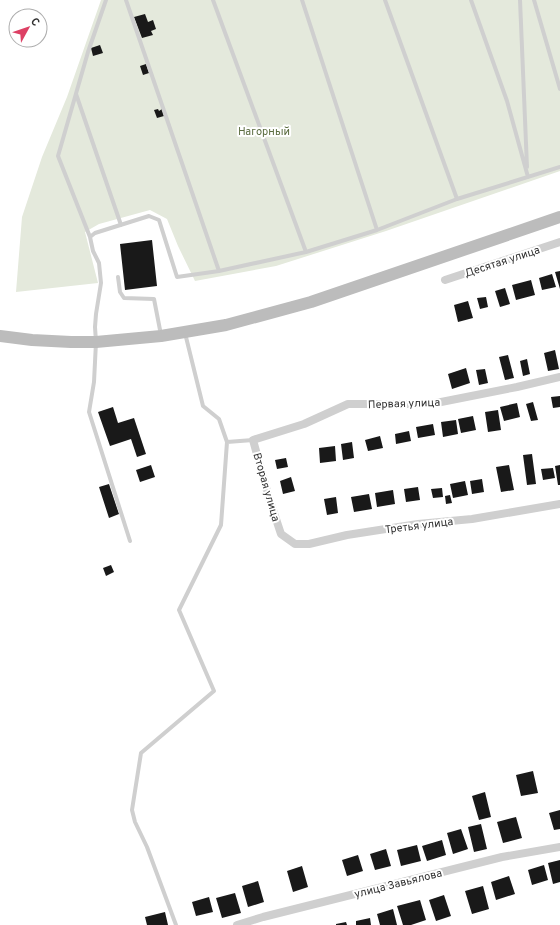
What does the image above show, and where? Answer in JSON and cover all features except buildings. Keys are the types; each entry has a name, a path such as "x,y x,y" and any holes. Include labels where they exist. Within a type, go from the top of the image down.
{"main road":[{"path":"0,336 40,341 96,342 161,336 226,324 311,302 560,217"}],"street":[{"name":"Десятая улица","path":"445,280 560,242"},
{"name":"Первая улица","path":"253,440 304,424 348,404 431,404 560,377"},
{"name":"Вторая улица","path":"253,440 269,498 281,534"},
{"name":"Третья улица","path":"281,534 295,544 309,544 347,535 418,524 472,519 560,504"},
{"name":"улица Завьялова","path":"237,925 252,923 263,916 502,857 560,846"}],"lane":[{"path":"106,0 88,52 58,156 90,237 93,252 99,263 101,283 95,327 96,342 94,382 89,412 130,541"},
{"path":"126,0 219,271"},
{"path":"213,0 306,252"},
{"path":"302,0 377,230"},
{"path":"385,0 457,199"},
{"path":"471,0 508,101 528,176"},
{"path":"520,0 528,176"},
{"path":"534,0 560,88"},
{"path":"76,94 121,225"},
{"path":"90,237 94,233 149,216 159,220 177,277 219,271 306,252 377,230 457,199 560,167"},
{"path":"118,277 120,292 124,298 154,299 161,336"},
{"path":"176,925 147,847 134,822 132,810 141,753 214,691 178,610 221,525 227,442 219,419 203,406 185,332"},
{"path":"227,442 253,440"}],"green space":[{"name":"Нагорный","path":"101,0 560,0 560,171 386,231 276,266 195,281 167,219 150,210 99,224 85,232 98,283 16,292 22,217 42,157 67,97"}]}
